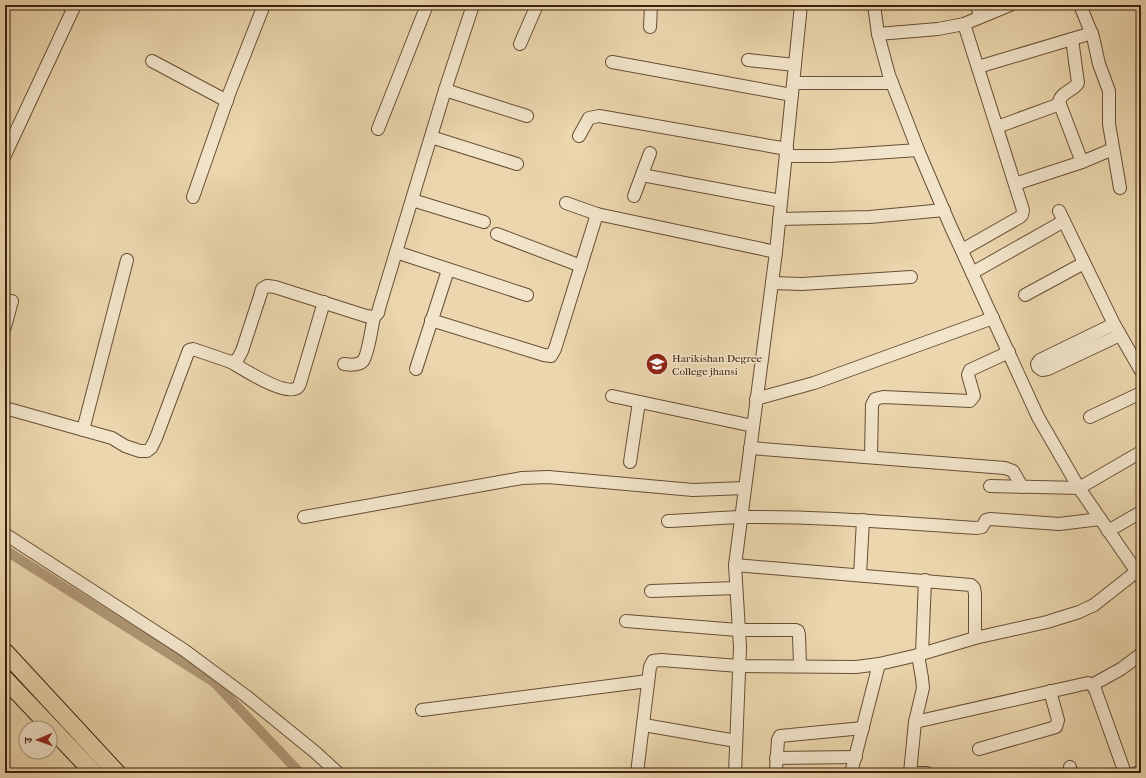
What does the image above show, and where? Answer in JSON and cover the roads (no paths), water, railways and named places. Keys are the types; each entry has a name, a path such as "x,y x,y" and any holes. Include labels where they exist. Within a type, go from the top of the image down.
{"highway":[{"path":"5,652 117,773"},
{"path":"5,679 94,773"}],"street":[{"path":"5,155 75,5"},
{"path":"193,197 227,101 264,5"},
{"path":"378,129 427,5"},
{"path":"344,364 359,364 366,354 374,317 378,313 445,90 473,5"},
{"path":"520,44 537,5"},
{"path":"650,5 650,27"},
{"path":"735,773 740,647 735,565 776,252 801,5"},
{"path":"637,773 651,663 657,660 739,666 856,667 879,664 920,655 975,638 1047,622 1079,612 1094,605 1140,573 1108,531 1079,488 1038,417 918,150 892,83 878,34 874,5"},
{"path":"977,5 980,17"},
{"path":"878,34 938,29 964,24 1010,5"},
{"path":"1080,5 1092,33 1102,72 1109,91 1109,124 1120,188"},
{"path":"962,250 1022,215 1023,206 964,24"},
{"path":"978,67 1092,33"},
{"path":"1072,40 1078,83 1061,97 1060,104 1082,162"},
{"path":"748,60 795,65"},
{"path":"152,62 227,101"},
{"path":"612,62 793,89 892,83"},
{"path":"445,90 527,116"},
{"path":"997,128 1060,104"},
{"path":"579,136 589,118 599,116 786,152 830,156 918,150"},
{"path":"431,138 517,164"},
{"path":"1015,184 1082,162 1113,149"},
{"path":"634,196 650,153"},
{"path":"642,175 781,201"},
{"path":"412,200 484,222"},
{"path":"566,203 597,214 776,252"},
{"path":"779,219 870,218 944,210"},
{"path":"431,320 551,356 556,349 597,214"},
{"path":"972,273 1061,216 1114,324 1141,371"},
{"path":"497,234 581,266"},
{"path":"396,252 448,270 527,294"},
{"path":"83,430 127,260"},
{"path":"1025,295 1084,263"},
{"path":"416,369 448,270"},
{"path":"772,283 802,284 912,277"},
{"path":"231,362 237,360 242,351 262,289 267,286 275,287 366,316 374,317"},
{"path":"5,327 12,301"},
{"path":"5,408 112,438 132,449 147,451 151,448 156,438 189,350 194,348 231,362 279,388 288,390 296,389 301,380 324,302"},
{"path":"756,399 814,383 993,318"},
{"path":"1114,324 1040,360 1037,364 1038,367 1042,370 1048,369 1120,335"},
{"path":"871,457 872,405 876,399 883,397 970,401 974,396 968,375 970,370 1009,352"},
{"path":"1090,418 1141,393"},
{"path":"612,396 753,426"},
{"path":"630,462 640,402"},
{"path":"750,448 1004,468 1014,471 1022,487"},
{"path":"990,486 1079,488 1141,452"},
{"path":"304,517 522,478 556,478 693,490 745,488"},
{"path":"1108,531 1141,512"},
{"path":"668,521 741,517 803,518 863,520 976,528 982,527 986,520 990,519 1059,524 1100,519"},
{"path":"860,575 863,520"},
{"path":"5,534 196,658 258,705 338,773"},
{"path":"735,565 971,585 974,588 975,594 975,638"},
{"path":"925,580 920,655 922,688 915,722 910,773 927,773"},
{"path":"652,591 736,588"},
{"path":"626,621 738,630 798,631 800,666"},
{"path":"915,722 1084,683 1092,685 1121,669 1141,654"},
{"path":"851,773 879,664"},
{"path":"422,710 648,680"},
{"path":"1092,685 1125,773"},
{"path":"978,749 1056,727 1058,720 1050,691"},
{"path":"644,725 736,741"},
{"path":"856,757 776,764 778,740 780,736 863,728"},
{"path":"1136,773 1141,772"}],"waterway":[{"path":"5,550 214,682 300,773"}],"place":[{"name":"Harikishan Degree College jhansi","path":"657,364"}]}
